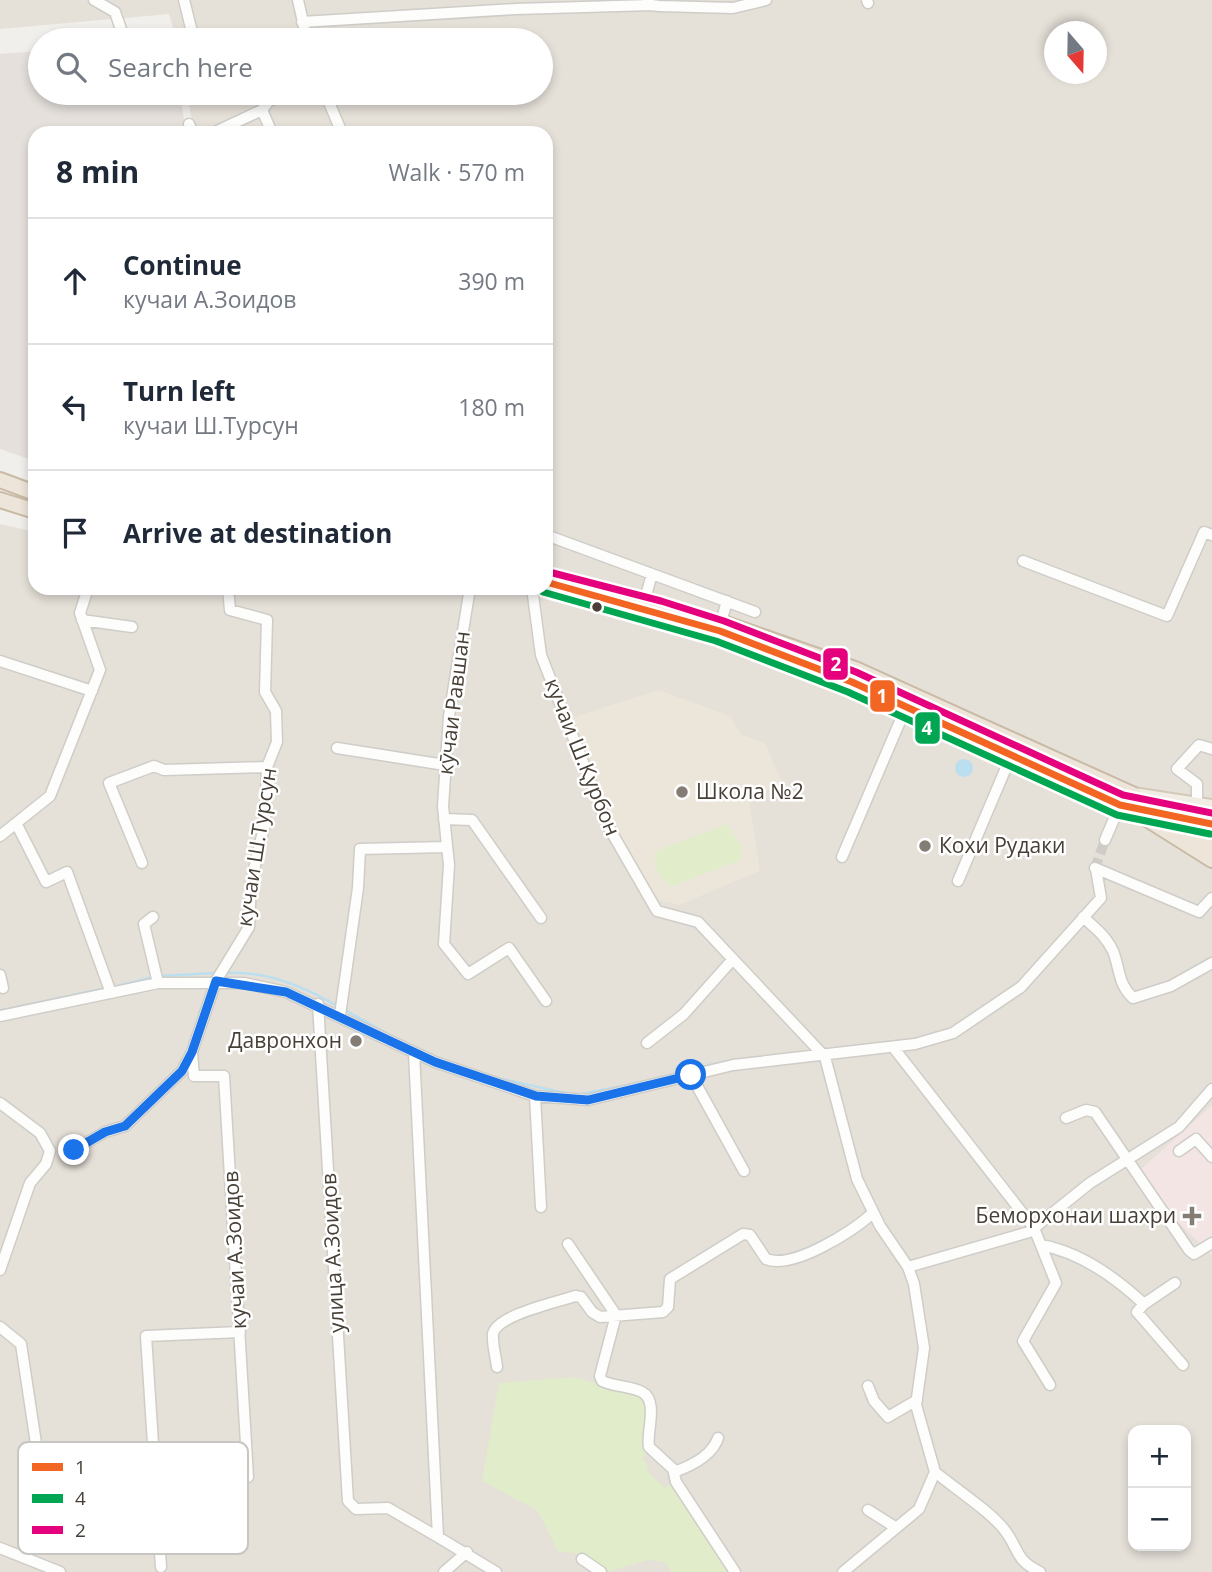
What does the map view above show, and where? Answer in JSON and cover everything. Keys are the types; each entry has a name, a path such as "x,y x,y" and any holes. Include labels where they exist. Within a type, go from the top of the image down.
{"highway":[{"path":"0,480 28,490"},
{"path":"0,500 28,509"},
{"path":"553,576 721,622 866,673 1132,794 1169,817 1209,836"},
{"path":"553,584 658,611 720,631 906,705 1011,756 1126,807 1209,836"},
{"path":"1209,836 1212,860"}],"main road":[{"path":"1132,794 1212,806"},
{"path":"1126,807 1169,817"}],"street":[{"path":"94,0 114,12 120,28"},
{"path":"184,0 191,28"},
{"path":"298,0 304,28"},
{"path":"302,22 650,2 733,8 766,0"},
{"path":"228,126 262,110 265,105"},
{"path":"330,105 339,126"},
{"path":"262,110 269,126"},
{"path":"1023,561 1167,615 1204,532 1212,535"},
{"path":"553,538 755,612"},
{"path":"645,599 652,574"},
{"path":"0,836 50,796 100,670 81,617 86,595"},
{"name":"кучаи Ш.Турсун","path":"74,1150 105,1132 125,1126 182,1071 192,1052 220,976 249,928 251,883 265,823 267,767 277,742 276,711 265,692 267,621 230,610 229,595"},
{"name":"кӯчаи Равшан","path":"469,595 449,716 445,765 444,819 449,866 444,943 468,974 509,948 546,1000"},
{"name":"кучаи Ш.Қурбон","path":"533,595 541,655 608,826 657,911 698,922 825,1057 857,1179 873,1213 908,1267 914,1284 924,1348 917,1400 935,1472"},
{"path":"721,622 727,601"},
{"path":"81,617 132,627"},
{"path":"0,661 92,691"},
{"path":"842,857 906,705"},
{"path":"1197,802 1197,784 1177,769 1199,745 1212,749"},
{"path":"337,748 445,765"},
{"path":"958,881 1011,756"},
{"path":"142,863 109,783 155,766 164,770 267,767"},
{"path":"1105,840 1126,807"},
{"path":"444,819 472,820 541,918"},
{"path":"16,823 46,882 67,872 110,989"},
{"path":"340,1010 360,849 446,848"},
{"path":"0,1016 110,989 220,976 286,992 340,1010 414,1053 536,1096 588,1100 733,1065 825,1057 893,1047 954,1033 1021,987 1054,953 1101,898 1095,868 1199,912 1212,898"},
{"path":"153,917 144,924 158,983"},
{"path":"1083,917 1106,938 1124,989 1133,998 1171,986 1212,962"},
{"path":"647,1043 684,1014 733,959"},
{"path":"0,975 3,988"},
{"name":"улица А.Зоидов","path":"318,1004 348,1501 356,1509 388,1508 438,1537"},
{"path":"893,1047 1034,1228 1056,1283 1023,1341 1050,1385"},
{"name":"кучаи А.Зоидов","path":"192,1052 194,1076 224,1076 246,1442"},
{"path":"414,1053 438,1537 467,1552 496,1572"},
{"path":"691,1075 744,1171"},
{"path":"908,1267 1034,1228 1128,1157 1179,1127 1212,1089"},
{"path":"536,1096 541,1207"},
{"path":"0,1103 40,1133 50,1151 46,1164 30,1183 0,1270"},
{"path":"1066,1118 1086,1110 1095,1112 1189,1250 1194,1254 1212,1243"},
{"path":"1179,1151 1196,1139 1212,1157"},
{"path":"497,1367 493,1333 500,1323 509,1318 575,1296 585,1301 595,1315 666,1311 670,1279 743,1234 750,1235 766,1259 779,1261 830,1244 873,1213"},
{"path":"568,1244 616,1315 600,1377 602,1381 643,1392 648,1398 651,1404 649,1447 674,1472 676,1482 734,1572"},
{"path":"1041,1245 1072,1253 1130,1291 1144,1304"},
{"path":"1175,1283 1144,1304 1137,1312 1182,1365"},
{"path":"0,1327 21,1344 36,1442"},
{"path":"153,1442 146,1336 240,1332"},
{"path":"868,1386 874,1401 888,1417 917,1400"},
{"path":"674,1472 687,1467 715,1448 718,1438"},
{"path":"843,1572 919,1509 935,1472 1006,1531 1015,1552 1039,1572"},
{"path":"868,1510 895,1527"},
{"path":"0,1548 60,1572"},
{"path":"444,1572 467,1552"},
{"path":"160,1554 161,1567"},
{"path":"582,1559 601,1572"}],"shaded area":[{"path":"0,0 1212,0 1212,1572 0,1572 0,524 28,530 28,595 553,595 553,126 193,126 189,105 553,105 553,28 173,28 169,14 0,29"},
{"path":"28,52 28,105 182,105 185,126 28,126 28,459 0,449 0,54"},
{"name":"Школа №2","path":"659,690 730,716 742,735 765,743 782,783 749,800 760,871 679,905 656,900 607,815 570,718"},
{"name":"Беморхонаи шахри","path":"1212,1105 1212,1255 1131,1178"}],"green space":[{"path":"727,824 742,846 741,860 670,887 658,871 655,851"},
{"path":"574,1377 642,1395 649,1402 648,1452 642,1459 649,1466 646,1470 665,1488 669,1484 733,1572 672,1572 664,1562 648,1560 607,1572 585,1557 558,1551 538,1511 482,1481 499,1383"}],"water":[{"path":"964,759 970,762 973,768 970,774 964,777 958,774 955,768 958,762"}],"waterway":[{"path":"160,976 216,973"},
{"path":"226,973 256,974 285,981 339,1007"},
{"path":"113,987 154,977"},
{"path":"3,1010 106,988"},
{"path":"345,1010 397,1039"},
{"path":"682,1072 723,1062"},
{"path":"494,1077 569,1094"},
{"path":"576,1095 648,1081"}],"tunnel":[{"path":"1095,868 1105,840"}],"transit line":[{"name":"2","path":"553,573 661,601 724,621 856,672 1123,795 1212,813"},
{"name":"1","path":"553,584 720,631 852,682 1120,805 1212,824"},
{"name":"4","path":"553,595 716,641 848,692 1117,815 1210,834"}],"place":[{"name":"Школа №2","path":"682,792"},
{"name":"Кохи Рудаки","path":"925,846"},
{"name":"Давронхон","path":"356,1041"},
{"name":"Беморхонаи шахри","path":"1192,1216"}],"route":[{"path":"74,1150 105,1132 125,1126 182,1071 192,1052 216,981 244,983 286,992 318,1004 435,1062 536,1096 588,1100 691,1075"}]}
